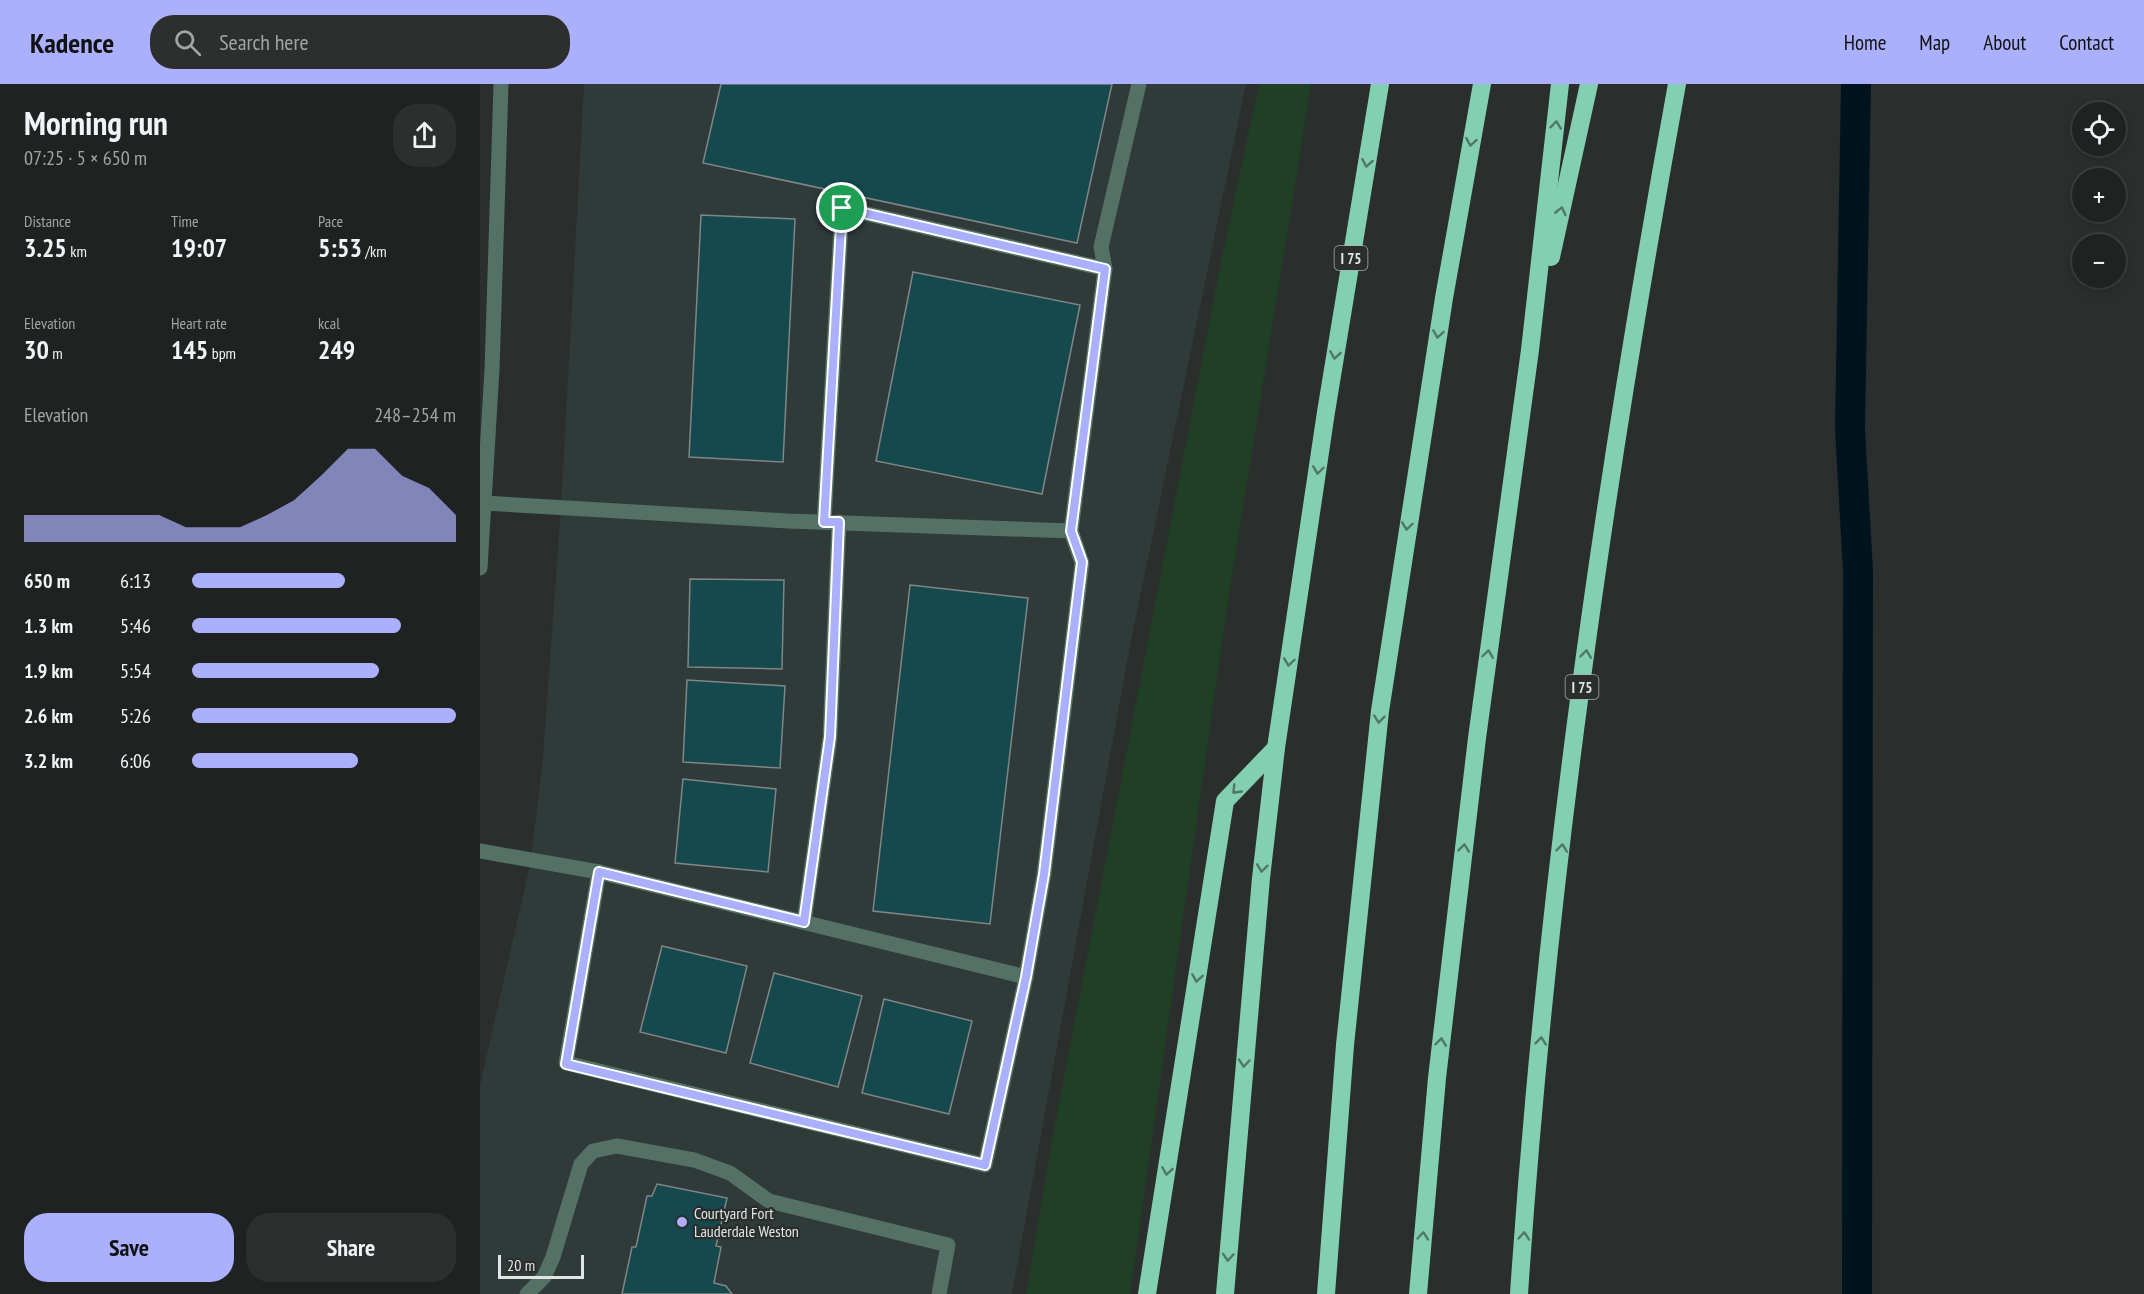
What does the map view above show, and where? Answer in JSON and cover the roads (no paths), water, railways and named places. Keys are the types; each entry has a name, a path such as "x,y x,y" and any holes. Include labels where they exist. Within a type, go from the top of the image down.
{"highway":[{"name":"I 75","path":"1225,1294 1261,878 1276,748 1326,412 1380,84"},
{"path":"1326,1294 1345,1045 1380,711 1444,298 1482,84"},
{"path":"1418,1294 1437,1078 1477,738 1530,350 1560,84"},
{"path":"1530,350 1589,84"},
{"name":"I 75","path":"1519,1294 1538,1069 1558,874 1594,586 1641,282 1677,84"},
{"path":"1147,1294 1225,801 1276,748"}],"street":[{"path":"480,568 484,503 486,370 501,84"},
{"path":"599,872 566,1064 985,1165 1026,977 1044,874 1082,562 1071,531 1105,269 1101,247 1139,84"},
{"path":"804,922 830,737 831,522 842,208 1105,269"},
{"path":"484,503 831,522 1071,531"},
{"path":"480,851 599,872 1026,977"},
{"path":"528,1294 544,1277 554,1257 581,1164 593,1151 617,1146 694,1160 730,1173 769,1201 948,1245 939,1294"}],"waterway":[{"path":"1856,84 1850,429 1858,571 1857,1294"}],"place":[{"name":"Courtyard Fort Lauderdale Weston","path":"682,1222"}]}
